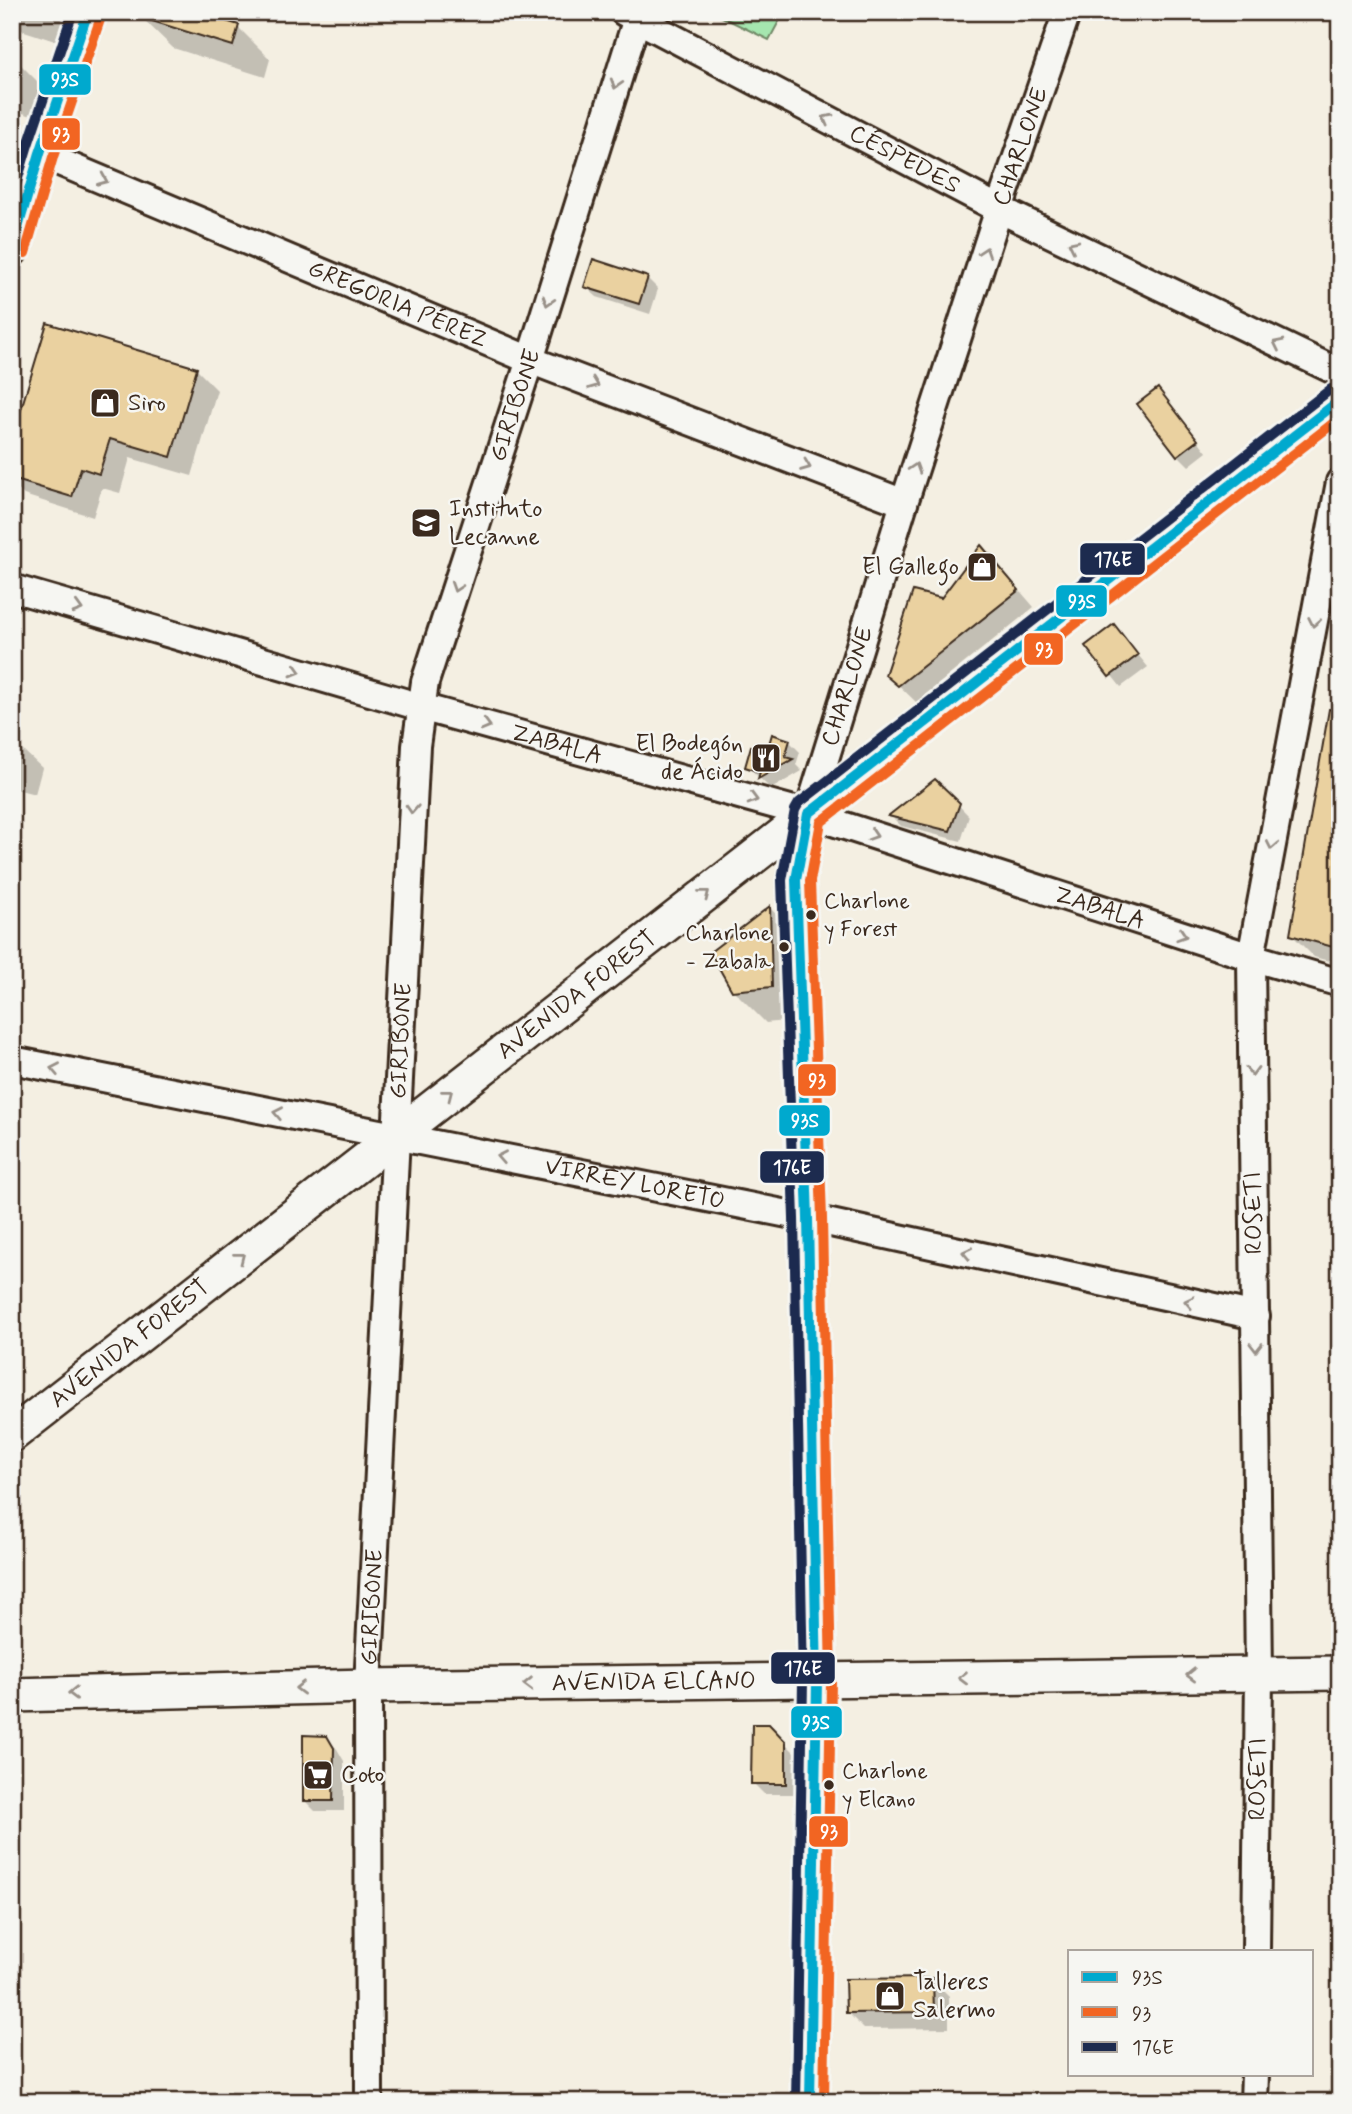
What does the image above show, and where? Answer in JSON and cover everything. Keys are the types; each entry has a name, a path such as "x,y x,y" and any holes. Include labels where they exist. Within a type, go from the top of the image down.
{"main road":[{"path":"12,248 26,147 88,12"},
{"name":"AVENIDA FOREST","path":"12,1435 1340,400"},
{"name":"AVENIDA ELCANO","path":"12,1695 368,1686 1340,1673"}],"street":[{"name":"CHARLONE","path":"810,2102 817,1681 808,1218 796,880 808,814 904,503 999,209 1067,12"},
{"name":"CÉSPEDES","path":"633,14 999,209 1340,373"},
{"name":"GIRIBONE","path":"369,2102 368,1686 394,1136 415,760 421,707 425,682 530,360 633,14"},
{"name":"GREGORIA PÉREZ","path":"26,147 530,360 904,503"},
{"name":"ROSETI","path":"1256,1950 1259,1674 1251,957 1340,482"},
{"name":"ZABALA","path":"12,589 421,707 808,814 1251,957 1340,983"},
{"name":"VIRREY LORETO","path":"12,1060 808,1218 1256,1316"},
{"path":"1254,2102 1255,2076"}],"green space":[{"path":"712,12 784,12 769,40"}],"building":[{"path":"139,12 196,12 239,25 233,46 139,17"},
{"path":"593,259 648,277 639,304 584,287"},
{"name":"Siro","path":"47,323 197,368 171,457 110,439 99,474 81,468 72,497 12,479 12,439"},
{"path":"1158,388 1198,440 1177,456 1137,404"},
{"path":"981,545 1019,590 898,686 885,675 913,591 941,598"},
{"path":"1114,624 1138,655 1109,677 1085,646"},
{"path":"1329,709 1340,710 1340,949 1290,935"},
{"name":"El Bodegón de Ácido","path":"772,734 790,740 785,757 793,759 758,779 760,772 745,767 751,746 767,751"},
{"path":"935,779 960,803 950,831 888,816"},
{"path":"770,906 772,987 732,991 710,952"},
{"path":"752,1724 769,1724 786,1742 786,1784 751,1784"},
{"name":"Coto","path":"303,1735 327,1736 334,1748 333,1801 303,1801"},
{"name":"Talleres Salermo","path":"933,1978 934,2012 846,2013 845,1979"}],"transit line":[{"name":"176E","path":"12,198 73,12"},
{"name":"93S","path":"12,248 40,153 88,12"},
{"name":"93","path":"25,253 53,157 101,17"},
{"name":"176E","path":"796,2102 803,1681 794,1218 782,880 795,810 799,803 1331,389"},
{"name":"93S","path":"810,2102 817,1681 808,1218 796,880 808,814 1340,400"},
{"name":"93","path":"824,2102 831,1681 822,1218 810,881 821,822 1340,418"}],"place":[{"name":"Siro","path":"105,403"},
{"name":"Instituto Lecanne","path":"426,523"},
{"name":"El Gallego","path":"982,567"},
{"name":"El Bodegón de Ácido","path":"766,758"},
{"name":"Charlone y Forest","path":"811,915"},
{"name":"Charlone - Zabala","path":"784,947"},
{"name":"Coto","path":"318,1775"},
{"name":"Charlone y Elcano","path":"829,1785"},
{"name":"Talleres Salermo","path":"890,1996"}]}
